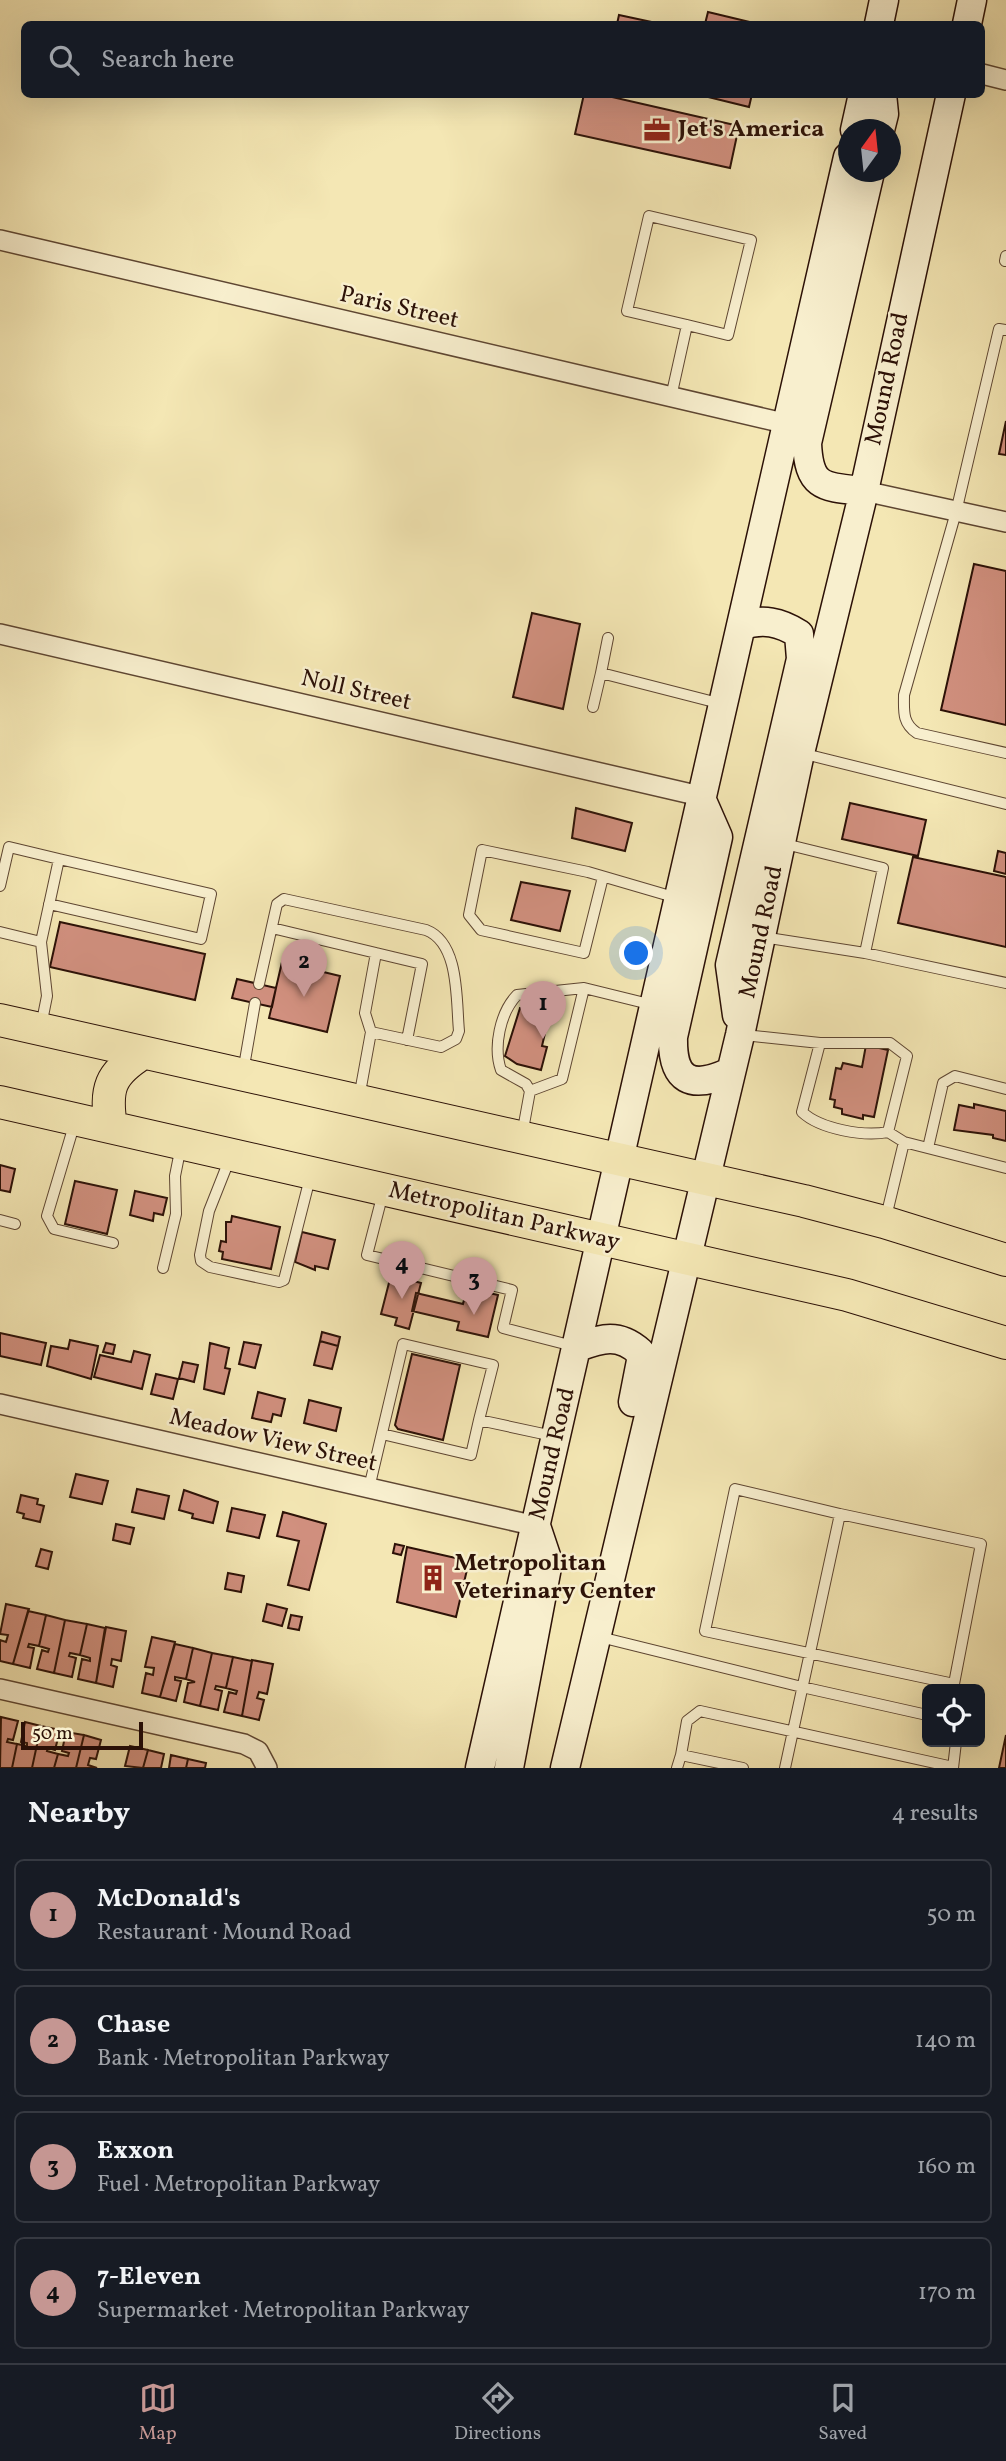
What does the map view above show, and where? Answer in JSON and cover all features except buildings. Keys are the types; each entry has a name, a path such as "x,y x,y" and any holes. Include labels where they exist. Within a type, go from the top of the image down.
{"main road":[{"path":"880,21 884,0"},
{"path":"968,21 972,0"},
{"path":"857,119 862,98"},
{"path":"882,98 883,119"},
{"name":"Mound Road","path":"565,1768 740,1035 800,753 864,491 950,98"},
{"name":"Mound Road","path":"480,1768 578,1347 700,796 843,182"},
{"path":"864,491 832,488 813,477 808,467 807,443 868,182"},
{"path":"740,1035 730,965 801,650 799,634 779,623 755,621 741,625"},
{"path":"700,796 718,837 673,1037 673,1058 678,1073 687,1079 713,1080 730,1072"},
{"path":"0,1020 706,1179 884,1222 1006,1260"},
{"path":"111,1127 107,1097 111,1085 127,1063 143,1053"},
{"name":"Metropolitan Parkway","path":"0,1102 847,1295 1002,1339"},
{"path":"573,1733 569,1679 641,1362 640,1352 621,1339 603,1338 578,1347"},
{"path":"509,1768 548,1562 536,1526"}],"street":[{"path":"985,75 1006,80"},
{"name":"Paris Street","path":"0,240 788,425"},
{"path":"864,491 1006,523"},
{"name":"Noll Street","path":"0,634 700,796"},
{"name":"Meadow View Street","path":"0,1404 536,1526"},
{"path":"0,1689 252,1747 267,1768"}],"lane":[{"path":"649,216 751,240 728,335 687,325 627,311 649,216"},
{"path":"671,397 687,325"},
{"path":"1006,330 999,329 957,512 904,695 904,717 908,727 917,733 1006,753"},
{"path":"593,706 608,638"},
{"path":"601,673 723,704"},
{"path":"800,753 1006,804"},
{"path":"781,843 883,868 865,953"},
{"path":"0,886 9,847 211,894 201,939 49,904"},
{"path":"603,877 584,953 481,930 469,915 482,850 603,877 677,898"},
{"path":"40,1030 47,996 41,942 59,859"},
{"path":"259,984 277,905 290,898 433,933 446,948 453,972 458,1031 456,1040 441,1047 371,1032"},
{"path":"272,928 422,964 408,1040"},
{"path":"0,932 41,942"},
{"path":"761,937 865,953 1006,983"},
{"path":"358,1102 371,1032 365,1013 376,953"},
{"path":"521,1139 530,1091 526,1084 501,1070 496,1056 506,1007 517,995 584,988 654,1005"},
{"path":"530,1091 562,1079 584,988"},
{"path":"242,1076 255,1003"},
{"path":"740,1035 820,1043 890,1043 907,1056 888,1132"},
{"path":"820,1043 802,1112 812,1121 875,1135 888,1132 904,1142 1006,1168"},
{"path":"928,1149 943,1083 955,1076 1006,1088"},
{"path":"76,1118 47,1216 48,1223 54,1229 113,1243"},
{"path":"163,1268 176,1214 176,1176 182,1142"},
{"path":"884,1222 904,1142"},
{"path":"231,1154 209,1211 200,1255 201,1261 210,1267 279,1282 284,1280 311,1173"},
{"path":"384,1189 367,1255 512,1290 503,1328 578,1347"},
{"path":"0,1220 15,1224"},
{"path":"369,1488 403,1344 493,1365 471,1455 382,1434"},
{"path":"479,1420 557,1437"},
{"path":"941,1684 705,1631 735,1489 981,1544 955,1684"},
{"path":"785,1768 840,1514"},
{"path":"596,1636 922,1714"},
{"path":"677,1768 687,1721 700,1711 953,1768 955,1747"},
{"path":"681,1755 744,1768"}],"place":[{"name":"Jet's America","path":"657,130"},
{"name":"Chase","path":"304,997"},
{"name":"McDonald's","path":"543,1039"},
{"name":"7-Eleven","path":"402,1299"},
{"name":"Exxon","path":"474,1315"},
{"name":"Metropolitan Veterinary Center","path":"433,1578"}]}
